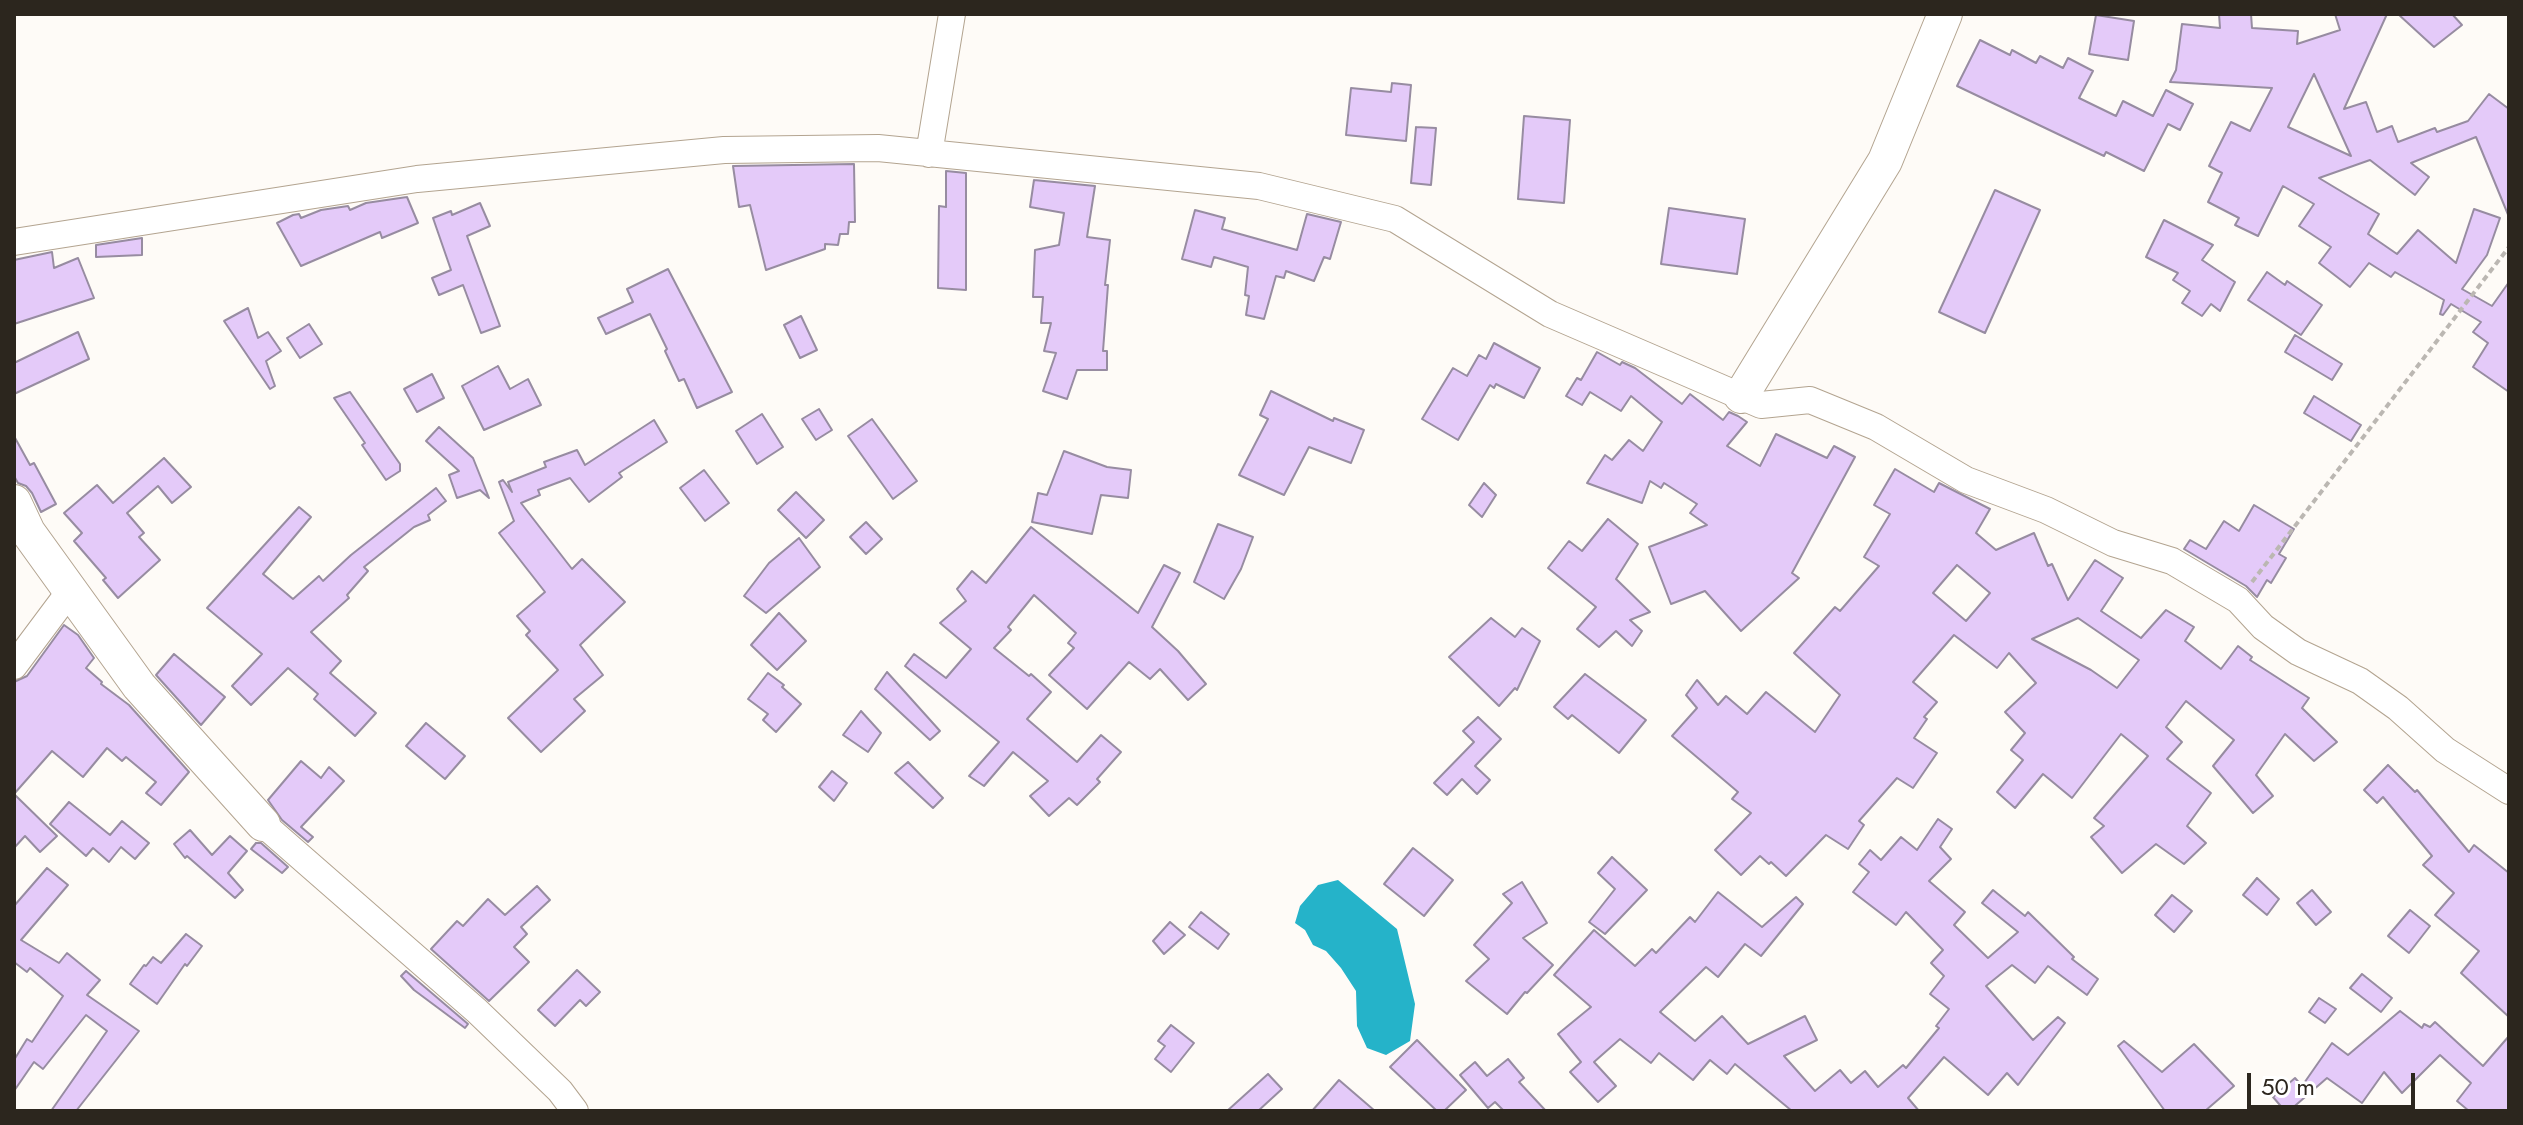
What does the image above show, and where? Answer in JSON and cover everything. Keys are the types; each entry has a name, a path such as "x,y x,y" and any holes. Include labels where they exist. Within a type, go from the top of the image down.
{"street":[{"path":"929,154 952,14"},
{"path":"1741,396 1885,161 1945,14"},
{"path":"14,242 433,178 724,150 878,148 1259,186 1395,219 1550,314 1761,405 1810,400 1823,405 1876,427 1966,480 2046,510 2113,543 2172,561 2238,600 2263,627 2298,652 2360,681 2398,708 2445,750 2509,791"},
{"path":"14,502 28,532 139,686 263,824 477,1011 543,1074 575,1111"},
{"path":"14,666 70,591"}],"path":[{"path":"2238,600 2509,247"}],"water":[{"path":"1338,880 1397,929 1415,1004 1410,1041 1386,1055 1367,1048 1357,1026 1356,991 1341,968 1326,951 1313,945 1305,930 1295,923 1300,906 1318,885"}],"building":[{"path":"2219,14 2251,14 2252,28 2298,31 2297,44 2340,30 2335,14 2387,14 2344,109 2366,102 2377,132 2392,126 2398,142 2435,128 2437,132 2468,121 2489,94 2509,109 2509,217 2476,137 2411,163 2429,177 2415,195 2370,160 2319,178 2379,214 2368,234 2397,254 2418,230 2456,263 2474,209 2500,218 2487,255 2462,289 2492,306 2509,282 2509,392 2473,367 2488,343 2473,332 2481,322 2451,304 2443,315 2440,314 2444,300 2395,272 2391,277 2369,263 2350,287 2319,263 2331,247 2299,226 2314,204 2283,186 2258,236 2235,225 2239,218 2208,202 2222,173 2209,166 2231,122 2250,131 2272,88 2170,82 2176,70 2182,24 2220,28","holes":["2314,74 2351,156 2288,127"]},
{"path":"2398,14 2452,14 2462,25 2434,47"},
{"path":"2096,15 2134,21 2128,60 2089,54"},
{"path":"1980,40 2010,55 2012,50 2036,63 2040,56 2063,68 2068,58 2093,71 2079,98 2116,116 2123,101 2153,116 2166,90 2193,104 2180,130 2168,124 2144,171 2106,152 2104,156 1957,86"},
{"path":"1392,83 1411,85 1406,141 1346,135 1351,88 1391,92"},
{"path":"1524,116 1570,120 1564,203 1518,199"},
{"path":"1416,127 1436,128 1431,185 1411,183"},
{"path":"854,164 855,222 849,222 848,234 840,234 838,245 825,244 825,249 766,270 750,205 739,207 733,166"},
{"path":"946,171 966,173 966,290 938,288 939,206 946,207"},
{"path":"1034,180 1095,186 1087,237 1110,240 1103,351 1107,351 1107,370 1077,370 1067,399 1043,391 1056,353 1044,351 1051,323 1041,323 1043,297 1033,297 1035,250 1059,245 1064,213 1030,207"},
{"path":"1995,190 2040,210 1985,333 1939,312"},
{"path":"407,197 418,223 382,238 380,232 301,266 277,223 293,215 299,214 301,218 321,210 348,206 350,210 366,203"},
{"path":"480,203 490,226 467,236 500,326 481,333 463,285 439,295 432,278 451,270 433,218 451,211 452,215"},
{"path":"1669,208 1745,219 1737,274 1661,264"},
{"path":"1195,210 1225,218 1222,229 1297,250 1307,214 1341,222 1330,259 1324,257 1314,281 1286,271 1284,278 1276,276 1264,319 1246,315 1248,267 1214,257 1211,267 1182,259"},
{"path":"2164,220 2213,245 2202,260 2235,282 2220,311 2211,304 2202,316 2182,303 2190,291 2173,280 2178,273 2146,257"},
{"path":"142,238 142,255 96,257 96,245"},
{"path":"52,252 54,268 78,258 94,298 14,324 14,260"},
{"path":"668,269 732,392 697,408 684,379 679,381 650,314 606,334 598,318 633,302 627,289"},
{"path":"2267,272 2285,285 2287,281 2322,305 2301,335 2248,300"},
{"path":"248,308 258,338 268,332 281,351 266,361 275,386 270,389 224,321"},
{"path":"801,316 817,350 800,358 784,325"},
{"path":"309,324 322,344 300,358 287,338"},
{"path":"78,332 89,359 14,394 14,363"},
{"path":"2295,335 2342,364 2332,380 2285,352"},
{"path":"1494,343 1540,368 1524,398 1496,384 1494,388 1490,385 1458,440 1422,419 1453,368 1467,376 1479,355 1486,359"},
{"path":"1597,352 1620,365 1622,362 1635,368 1682,404 1690,394 1723,420 1729,412 1747,422 1727,446 1760,466 1776,434 1827,458 1834,446 1855,457 1792,573 1799,578 1741,631 1705,591 1671,604 1649,547 1707,525 1690,513 1697,504 1664,483 1661,488 1650,481 1642,503 1587,483 1605,455 1612,460 1629,440 1643,451 1662,422 1631,396 1621,411 1590,392 1582,405 1566,396 1577,378 1581,380"},
{"path":"498,366 510,389 528,379 541,405 484,430 462,386"},
{"path":"432,374 444,398 417,412 404,389"},
{"path":"1271,391 1333,421 1334,418 1364,430 1351,463 1309,447 1284,495 1239,475 1268,419 1260,415"},
{"path":"350,392 400,464 400,471 386,480 334,398"},
{"path":"2314,396 2361,425 2351,441 2304,413"},
{"path":"819,409 832,430 816,440 802,419"},
{"path":"762,414 783,447 757,464 736,431"},
{"path":"872,419 917,481 893,499 848,436"},
{"path":"654,420 667,442 619,473 622,477 589,502 570,478 538,490 540,495 521,503 572,569 582,559 625,602 580,645 603,675 574,699 585,711 541,752 508,718 558,670 526,635 530,631 517,616 545,592 499,533 514,521 499,482 503,480 512,492 508,482 546,467 544,462 577,450 585,465"},
{"path":"439,427 473,458 489,498 480,490 457,498 449,475 459,471 426,441"},
{"path":"14,436 30,465 34,463 56,504 41,512 32,493 14,476"},
{"path":"1064,451 1107,467 1131,470 1128,498 1101,495 1092,534 1032,522 1038,493 1047,495"},
{"path":"164,458 191,487 172,503 158,486 127,513 144,533 139,537 160,560 118,598 103,580 106,578 74,541 82,533 64,513 97,485 113,503"},
{"path":"1895,469 1934,492 1939,483 1990,509 1976,533 1996,550 2034,533 2048,566 2052,564 2068,600 2095,560 2123,578 2101,611 2141,638 2166,610 2194,627 2185,641 2221,669 2238,646 2252,657 2250,660 2309,698 2302,708 2337,742 2314,761 2285,734 2256,775 2273,796 2253,813 2213,766 2234,740 2186,701 2166,727 2182,742 2167,759 2211,793 2187,826 2206,843 2184,864 2156,844 2122,873 2091,837 2104,826 2094,818 2148,756 2121,734 2072,798 2043,774 2015,808 1997,792 2023,760 2011,750 2025,733 2005,712 2036,683 2009,653 1997,668 1954,635 1913,682 1937,702 1924,717 1927,719 1914,738 1937,753 1913,788 1897,778 1859,821 1864,825 1848,849 1826,835 1786,876 1760,856 1741,875 1715,850 1751,813 1732,799 1738,792 1672,736 1697,708 1686,695 1697,680 1718,705 1726,696 1747,714 1766,692 1815,732 1840,695 1794,653 1835,607 1840,611 1879,566 1864,557 1890,514 1874,505","holes":["1957,565 1990,593 1966,621 1933,593","2078,618 2139,660 2117,688 2091,670 2032,639"]},
{"path":"704,470 729,503 705,521 680,488"},
{"path":"1484,483 1496,495 1482,517 1469,505"},
{"path":"436,488 446,501 428,515 430,520 414,527 364,567 368,571 347,595 349,598 311,632 341,661 330,673 376,713 355,736 314,699 318,694 288,668 251,705 232,686 262,654 207,608 299,507 311,517 263,574 293,599 319,576 323,581"},
{"path":"796,492 824,520 806,538 778,510"},
{"path":"2254,505 2294,529 2279,554 2286,558 2271,583 2267,580 2257,597 2246,586 2184,549 2190,540 2206,549 2224,521 2239,531"},
{"path":"1608,519 1638,544 1616,579 1650,612 1630,620 1642,631 1632,646 1616,631 1599,647 1577,629 1596,607 1548,568 1569,541 1582,551"},
{"path":"866,522 882,539 866,554 850,537"},
{"path":"1218,524 1253,537 1241,569 1224,599 1194,582"},
{"path":"1031,527 1138,613 1164,565 1180,573 1152,627 1206,684 1188,700 1160,669 1150,679 1129,662 1087,709 1049,675 1074,648 1068,643 1076,633 1034,595 1008,627 1011,630 994,648 1051,692 1027,719 1077,762 1101,735 1121,752 1097,779 1100,782 1077,805 1069,798 1049,816 1030,796 1048,781 1013,752 984,786 969,776 999,742 905,666 914,654 946,678 971,649 940,623 966,601 957,589 972,571 986,583"},
{"path":"799,538 820,567 766,613 744,596 769,563"},
{"path":"779,613 806,641 777,670 751,645"},
{"path":"1491,618 1515,637 1522,628 1540,641 1517,690 1515,688 1499,706 1449,657"},
{"path":"64,625 78,635 94,658 86,668 129,705 189,772 161,805 146,793 156,782 126,757 122,761 107,748 83,777 52,751 14,794 14,682 27,676"},
{"path":"174,654 225,697 201,725 156,675"},
{"path":"887,672 940,731 930,740 875,689"},
{"path":"768,673 801,704 776,732 763,720 768,714 748,699"},
{"path":"1585,674 1646,720 1619,753 1572,715 1568,719 1554,707"},
{"path":"861,711 881,733 868,752 843,735"},
{"path":"1478,717 1501,739 1475,766 1490,780 1477,794 1462,779 1447,795 1434,783 1474,742 1463,731"},
{"path":"426,723 465,756 445,779 406,746"},
{"path":"301,761 321,778 329,767 344,781 301,827 313,837 308,842 282,820 268,800"},
{"path":"908,762 943,798 933,808 895,773"},
{"path":"2388,765 2415,792 2417,790 2469,852 2474,845 2509,873 2509,1017 2461,973 2479,951 2435,915 2454,893 2423,865 2432,856 2383,797 2377,803 2364,790"},
{"path":"832,771 847,783 834,801 819,787"},
{"path":"14,794 57,836 40,852 25,836 14,848"},
{"path":"69,802 110,835 122,821 149,843 135,859 121,847 109,862 93,848 86,856 50,824"},
{"path":"1938,819 1952,829 1940,847 1951,859 1929,881 1965,912 1954,925 1988,958 2018,932 1982,903 1993,890 2025,916 2028,912 2074,957 2072,959 2098,979 2087,995 2048,966 2035,983 2012,965 1986,986 2033,1040 2058,1017 2065,1023 2018,1085 2007,1073 1988,1095 1944,1057 1908,1098 1919,1111 1792,1111 1735,1064 1727,1074 1710,1060 1693,1080 1659,1053 1651,1063 1620,1039 1594,1062 1616,1086 1598,1102 1570,1072 1581,1062 1558,1034 1591,1007 1554,975 1594,930 1635,966 1652,949 1656,953 1690,917 1695,922 1718,892 1762,927 1796,897 1803,904 1761,956 1745,944 1718,977 1706,967 1660,1012 1695,1041 1722,1016 1748,1044 1805,1016 1817,1040 1784,1056 1815,1091 1840,1070 1851,1083 1865,1071 1878,1087 1903,1065 1906,1068 1939,1028 1936,1026 1949,1009 1930,994 1944,976 1931,963 1943,950 1906,912 1896,925 1853,892 1869,872 1859,864 1870,850 1881,860 1901,837 1917,850"},
{"path":"190,830 212,855 230,836 247,851 228,873 243,890 235,898 187,856 185,858 174,844"},
{"path":"256,843 261,843 288,867 282,873 251,849"},
{"path":"1413,848 1453,880 1424,916 1384,884"},
{"path":"1612,857 1647,890 1605,934 1589,922 1615,889 1598,873"},
{"path":"47,868 68,885 21,940 59,963 67,953 100,980 87,995 139,1031 76,1111 51,1111 107,1031 86,1015 43,1069 34,1062 14,1091 14,1060 27,1039 32,1042 63,996 30,968 27,972 14,962 14,906"},
{"path":"2257,878 2279,899 2267,915 2243,895"},
{"path":"1522,882 1547,923 1523,938 1553,965 1507,1014 1466,981 1489,959 1474,945 1512,903 1503,894"},
{"path":"537,886 550,900 521,927 527,934 514,947 529,962 489,1001 431,949 457,921 463,926 488,899 505,915"},
{"path":"2312,890 2331,912 2316,925 2297,903"},
{"path":"2172,895 2192,911 2174,932 2155,915"},
{"path":"2410,910 2430,926 2409,953 2388,936"},
{"path":"1201,912 1229,934 1218,949 1189,927"},
{"path":"1170,922 1185,935 1164,954 1153,941"},
{"path":"186,934 202,946 157,1004 130,984 153,957 161,963"},
{"path":"577,970 600,992 586,1006 580,1000 555,1026 538,1010"},
{"path":"406,971 468,1024 465,1028 414,990 401,976"},
{"path":"2362,974 2392,998 2381,1012 2350,988"},
{"path":"2319,998 2336,1009 2325,1023 2309,1012"},
{"path":"2400,1011 2422,1028 2424,1024 2430,1027 2435,1022 2483,1066 2509,1036 2509,1111 2469,1111 2457,1101 2471,1083 2440,1055 2402,1093 2384,1072 2362,1103 2327,1078 2289,1111 2285,1111 2273,1097 2295,1078 2302,1086 2332,1043 2348,1055"},
{"path":"1171,1025 1194,1043 1171,1072 1155,1059 1165,1046 1158,1041"},
{"path":"1417,1040 1466,1090 1444,1111 1437,1111 1390,1067"},
{"path":"2124,1041 2162,1072 2194,1044 2234,1086 2205,1111 2165,1111 2118,1046"},
{"path":"1508,1059 1524,1078 1519,1082 1546,1111 1504,1111 1495,1102 1488,1108 1460,1075 1475,1062 1487,1076"},
{"path":"1268,1074 1282,1089 1258,1111 1227,1111"},
{"path":"1339,1080 1375,1111 1312,1111"}]}
